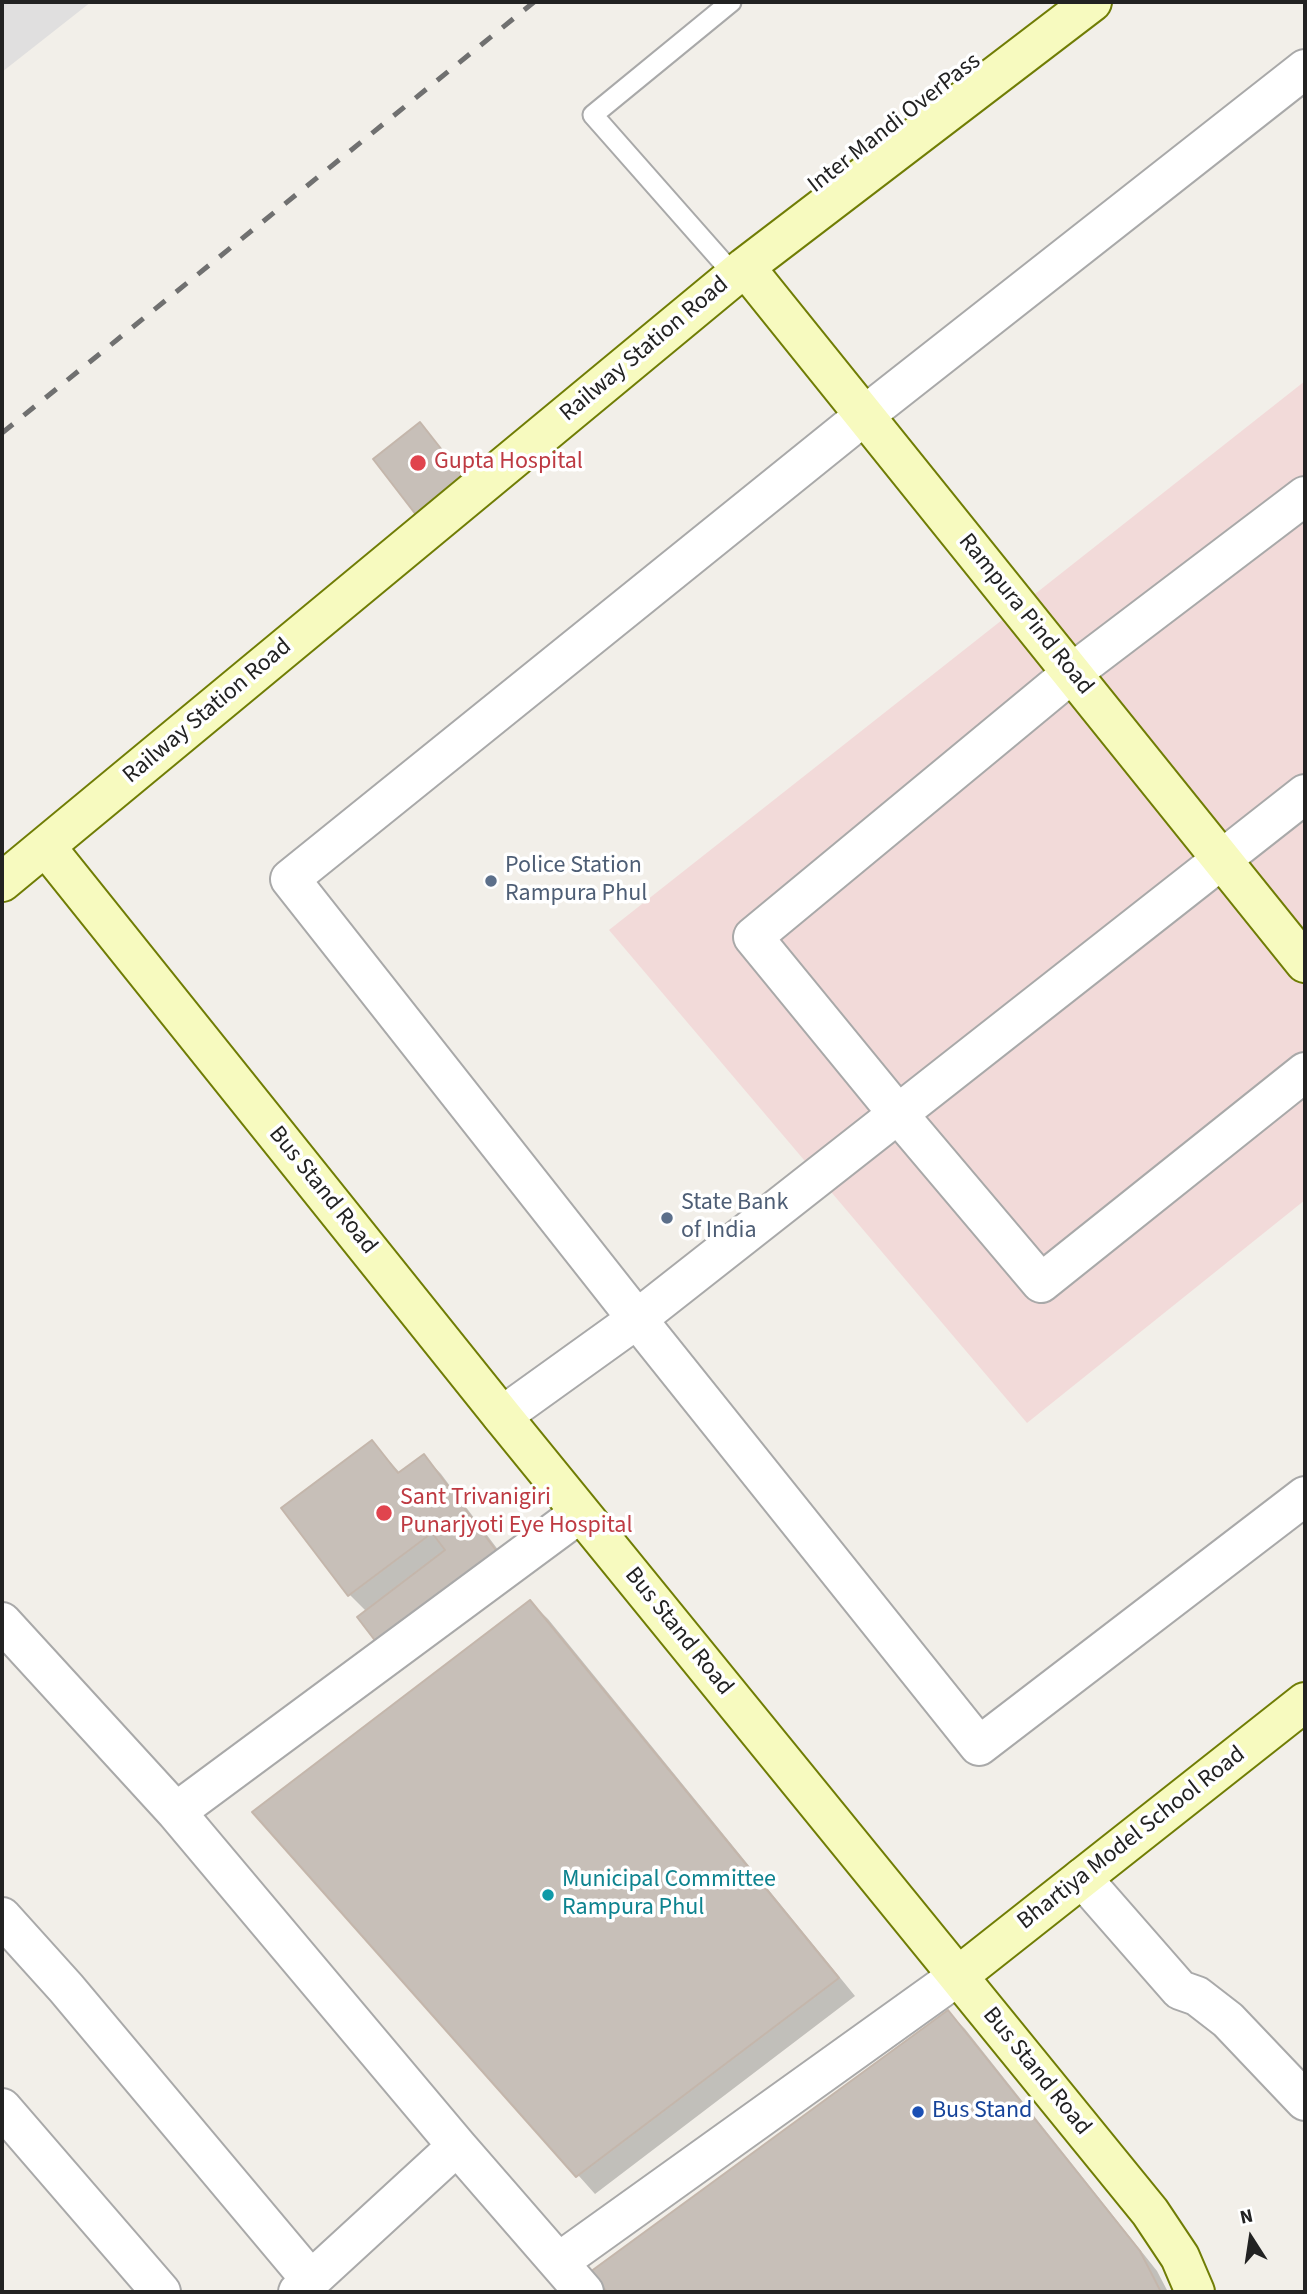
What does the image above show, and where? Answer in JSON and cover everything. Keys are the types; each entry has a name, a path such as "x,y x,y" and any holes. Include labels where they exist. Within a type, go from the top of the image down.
{"street":[{"name":"Inter Mandi OverPass","path":"739,263 1052,2"},
{"name":"Railway Station Road","path":"2,882 739,263 1093,2"},
{"path":"1305,69 865,415 290,879 637,1319 979,1745 1305,1496"},
{"name":"Rampura Pind Road","path":"739,263 865,415 1305,963"},
{"path":"1305,496 1073,673 753,937 1041,1283 1305,1073"},
{"path":"502,1416 637,1319 1305,794"},
{"name":"Bus Stand Road","path":"46,847 580,1513 1150,2212 1180,2257 1195,2292"},
{"path":"176,1812 580,1513"},
{"path":"2,1622 176,1812 457,2146 584,2292"},
{"name":"Bhartiya Model School Road","path":"958,1976 1305,1702"},
{"path":"1082,1878 1180,1990 1197,1996 1228,2020 1305,2101"},
{"path":"2,1916 66,1988 305,2286 457,2146"},
{"path":"559,2262 958,1976"},
{"path":"2,2108 162,2292"}],"lane":[{"path":"731,2 593,114 739,263"}],"shaded area":[{"path":"2,2 91,2 2,72"},
{"path":"1305,381 1305,1200 1027,1423 609,930"}],"building":[{"path":"420,422 468,483 420,520 373,459"},
{"path":"372,1440 398,1473 424,1454 504,1561 383,1651 357,1617 445,1550 432,1533 348,1596 281,1508"},
{"name":"Municipal Committee Rampura Phul","path":"530,1600 839,1978 576,2177 252,1812"},
{"name":"Bus Stand","path":"948,2010 1140,2251 1161,2292 607,2292 590,2272"}],"railway":[{"path":"2,433 534,2"}],"place":[{"name":"Gupta Hospital","path":"418,463"},
{"name":"Police Station Rampura Phul","path":"491,881"},
{"name":"State Bank of India","path":"667,1218"},
{"name":"Sant Trivanigiri Punarjyoti Eye Hospital","path":"384,1513"},
{"name":"Municipal Committee Rampura Phul","path":"548,1895"},
{"name":"Bus Stand","path":"918,2112"}]}
